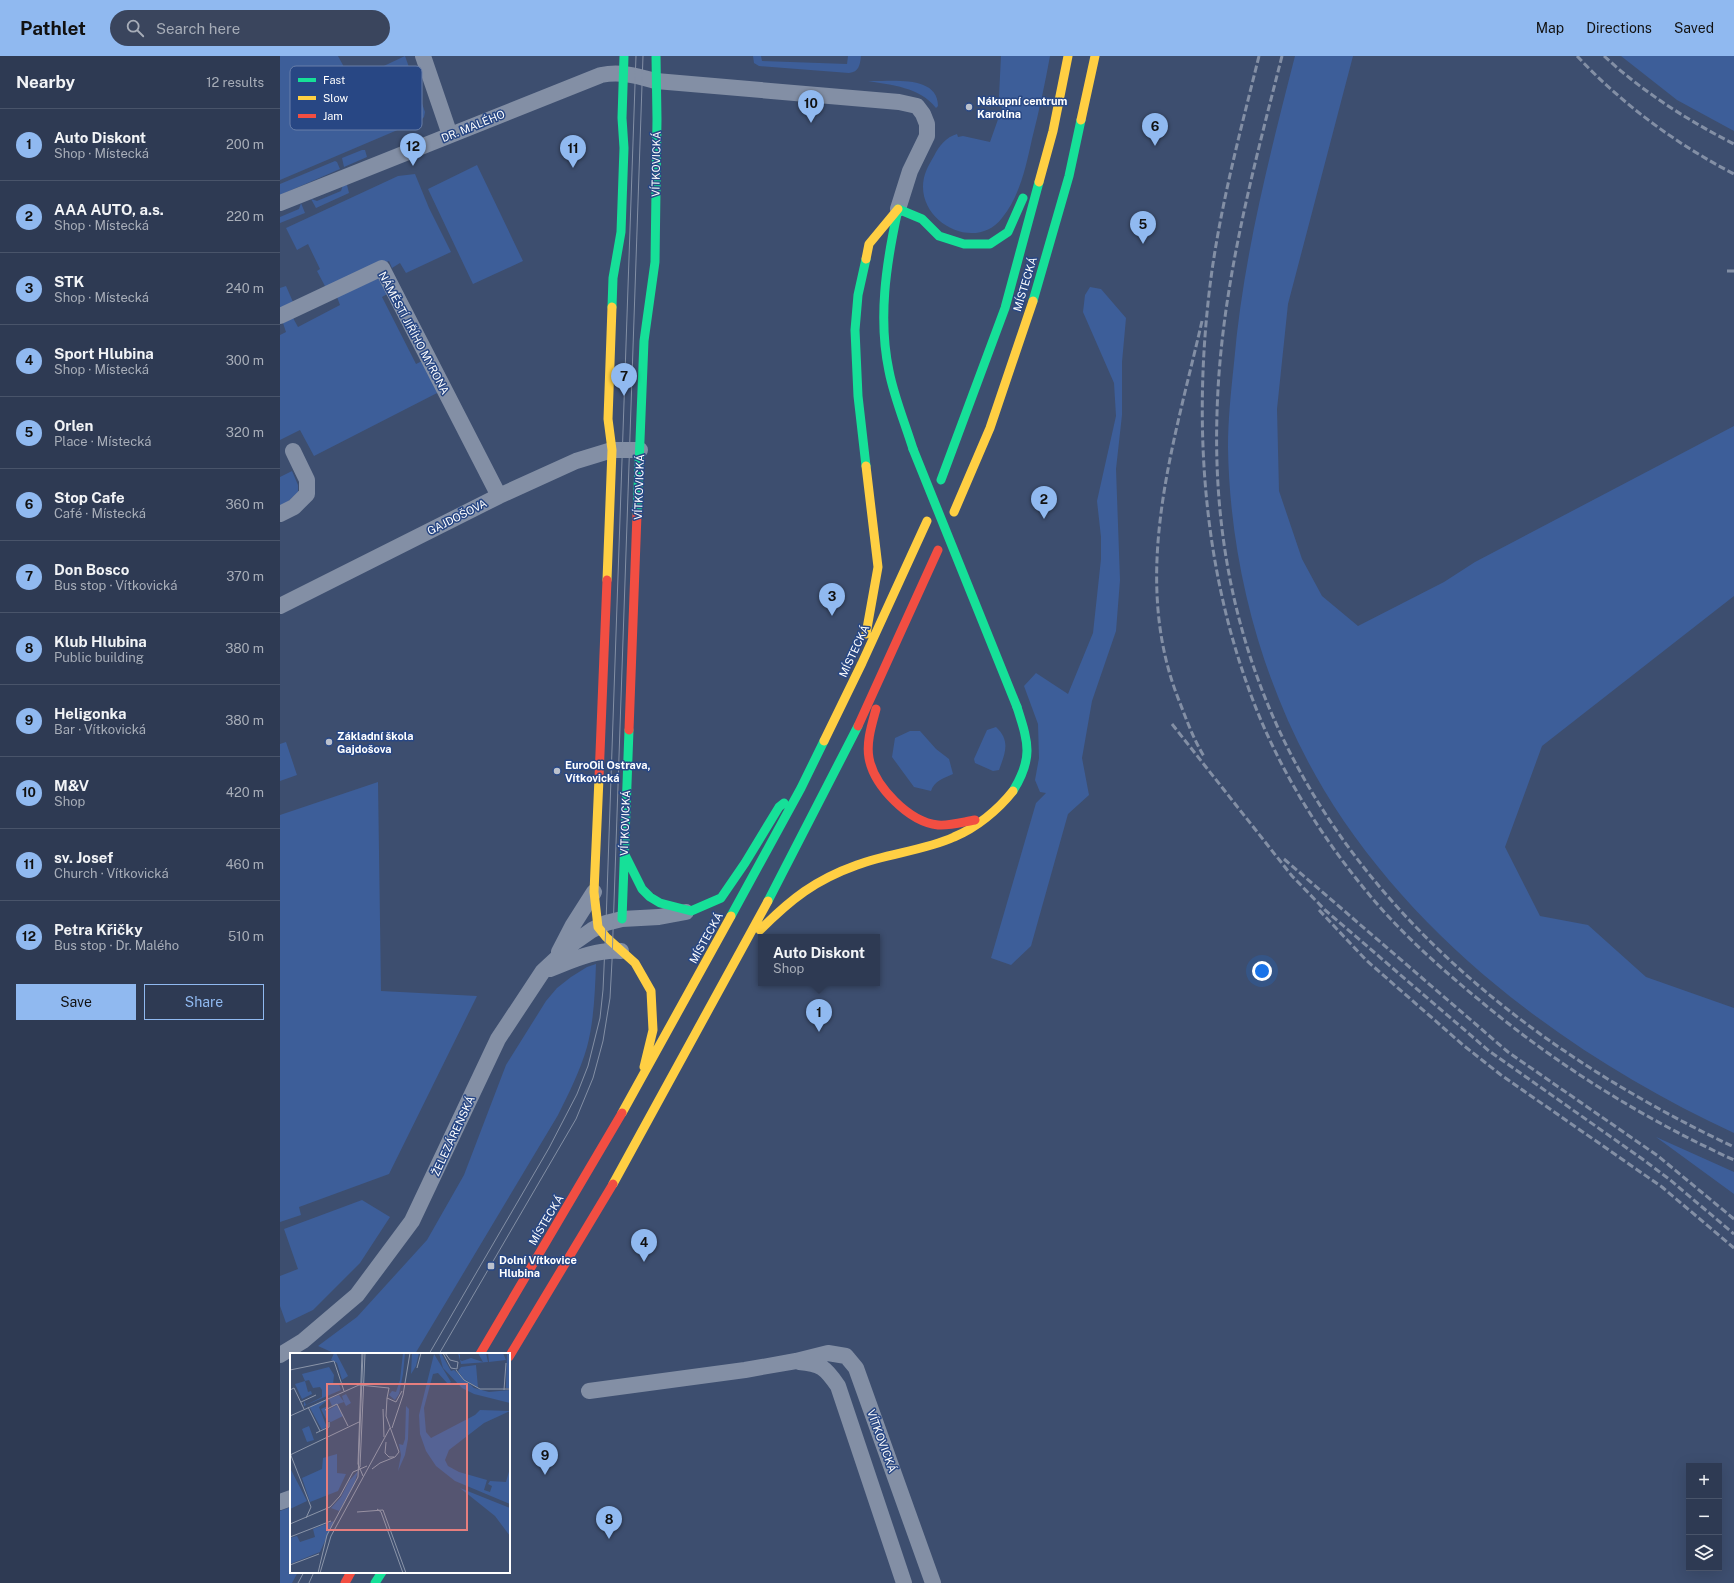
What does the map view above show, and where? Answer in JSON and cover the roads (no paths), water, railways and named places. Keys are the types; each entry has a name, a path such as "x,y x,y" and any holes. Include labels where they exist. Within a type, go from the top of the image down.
{"main road":[{"path":"624,56 622,118 624,148 621,232 613,278 608,419 612,450 606,642 594,892 598,927 635,963 651,990 653,1030 641,1080"},
{"name":"VÍTKOVICKÁ","path":"622,919 644,341 654,262 657,118 656,56"},
{"name":"MÍSTECKÁ","path":"941,480 1005,308 1052,131 1068,56"},
{"name":"MÍSTECKÁ","path":"954,512 990,428 1034,298 1069,176 1095,56"},
{"path":"898,209 922,219 939,236 964,244 990,244 1008,232 1052,131"},
{"path":"745,945 794,897 823,879 861,863 951,839 988,818 1011,796 1019,782 1024,767 1027,752 1027,737 1017,707 913,449 894,391 887,361 883,300 885,269 898,209"},
{"path":"862,663 878,567 860,411 855,330 858,295 869,244 898,209"},
{"name":"MÍSTECKÁ","path":"481,1353 641,1080 801,788 862,663 927,520"},
{"path":"510,1355 598,1211 745,945 852,740 938,550"},
{"path":"886,667 870,734 869,758 884,789 896,802 923,822 940,825 988,818"},
{"path":"624,853 642,889 650,897 660,903 691,911 721,898 745,863 779,807 801,788"},
{"path":"345,1583 350,1573"},
{"path":"375,1583 381,1573"}],"street":[{"path":"423,56 450,135"},
{"name":"DR. MALÉHO","path":"280,204 601,75 614,72 656,81 899,102 917,106 923,114 927,124 927,136 910,171 898,209"},
{"name":"NÁMĚSTÍ JIŘÍHO MYRONA","path":"280,316 382,268 499,496"},
{"name":"GAJDOŠOVA","path":"280,606 499,496 576,461 612,450 640,450"},
{"path":"280,514 294,507 307,494 307,480 293,451"},
{"path":"556,959 573,925 594,892"},
{"name":"ŽELEZÁRENSKÁ","path":"280,1355 304,1341 357,1295 412,1221 498,1039 543,971 572,944 598,927 622,919 659,917 691,911"},
{"path":"543,971 591,954 612,950 621,951"},
{"name":"VÍTKOVICKÁ","path":"589,1391 796,1362 828,1353 846,1356 856,1368 927,1581"},
{"name":"VÍTKOVICKÁ","path":"796,1362 817,1364 830,1374 838,1386 904,1583"},
{"path":"280,1502 290,1498"}],"tram line":[{"path":"430,1353 549,1148 577,1094 588,1066 600,1018 603,990 606,923 636,56"},
{"path":"440,1353 576,1119 593,1078 603,1041 610,998 643,56"},
{"path":"298,1583 303,1573"},
{"path":"309,1583 314,1573"}],"railway":[{"path":"1259,56 1221,215 1207,313 1202,407 1203,454 1207,501 1221,594 1247,684 1270,741 1300,797 1334,849 1372,898 1425,953 1469,992 1513,1027 1573,1070 1635,1109 1734,1160"},
{"path":"1282,56 1239,234 1224,323 1219,368 1217,414 1224,541 1251,658 1296,764 1358,860 1434,946 1524,1022 1624,1089 1734,1147"},
{"path":"1577,56 1594,74 1631,107 1691,150 1734,174"},
{"path":"1604,56 1634,82 1682,115 1734,144"},
{"path":"1727,271 1734,271"},
{"path":"1202,321 1169,462 1157,557 1158,604 1164,651 1178,698 1193,736 1205,758"},
{"path":"1172,724 1292,876 1325,910 1489,1051 1641,1158 1669,1179 1734,1234"},
{"path":"1284,859 1508,1052 1658,1156 1734,1219"},
{"path":"1319,910 1366,960 1463,1045 1501,1075 1662,1187 1734,1248"}],"place":[{"name":"Nákupní centrum Karolína","path":"969,107"},
{"name":"M&V","path":"811,123"},
{"name":"Stop Cafe","path":"1155,146"},
{"name":"Petra Křičky","path":"413,166"},
{"name":"sv. Josef","path":"573,168"},
{"name":"Orlen","path":"1143,244"},
{"name":"Don Bosco","path":"624,396"},
{"name":"AAA AUTO, a.s.","path":"1044,519"},
{"name":"STK","path":"832,616"},
{"name":"Základní škola Gajdošova","path":"329,742"},
{"name":"EuroOil Ostrava, Vítkovická","path":"557,771"},
{"name":"Auto Diskont","path":"819,1032"},
{"name":"Sport Hlubina","path":"644,1262"},
{"name":"Dolní Vítkovice Hlubina","path":"491,1266"},
{"name":"Heligonka","path":"545,1475"},
{"name":"Klub Hlubina","path":"609,1539"}]}
